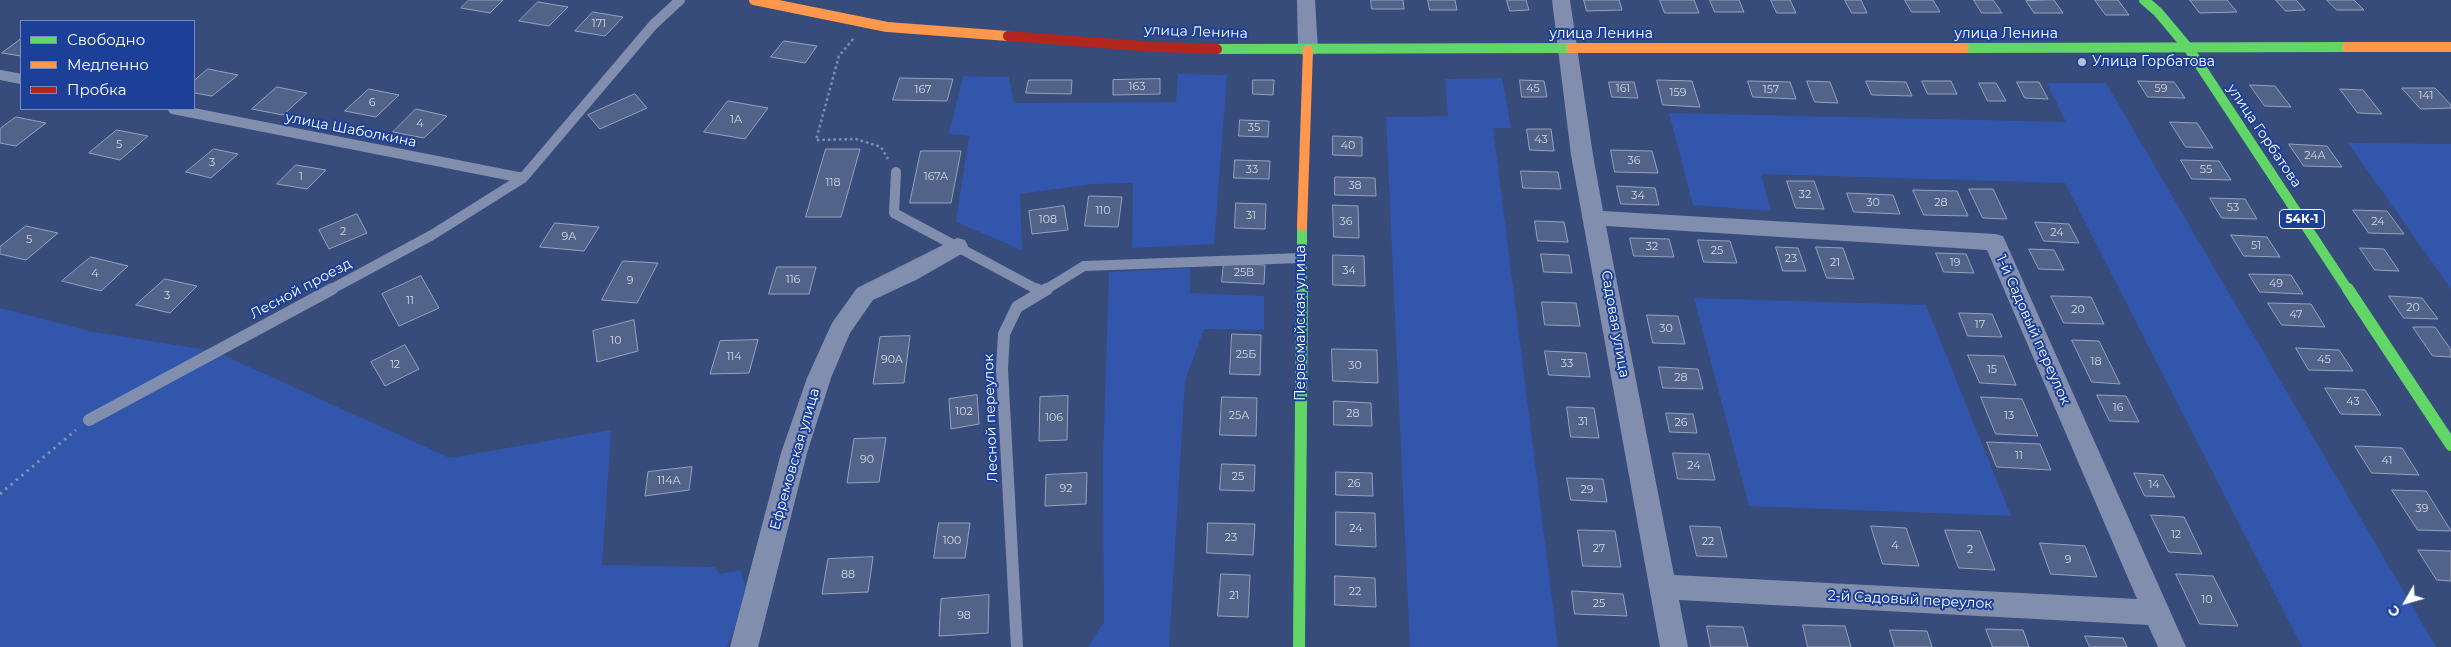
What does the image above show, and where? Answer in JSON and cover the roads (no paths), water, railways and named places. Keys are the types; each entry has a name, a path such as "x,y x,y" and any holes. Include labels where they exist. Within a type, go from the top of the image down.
{"main road":[{"name":"улица Ленина","path":"754,0 866,24 940,32 1155,47 1308,50 2451,47"},
{"name":"улица Горбатова","path":"2144,0 2158,12 2189,49 2451,445"},
{"name":"Первомайская улица","path":"1299,647 1301,258 1308,50"}],"street":[{"name":"Первомайская улица","path":"1306,0 1308,50"},
{"name":"Садовая улица","path":"1561,0 1570,49 1576,118 1674,647"},
{"name":"1-й Садовый переулок","path":"1595,218 1995,242 2172,647"},
{"name":"Ефремовская улица","path":"744,647 794,453 819,378 840,329 865,294 908,274 957,246"},
{"name":"2-й Садовый переулок","path":"1663,587 2157,613"}],"lane":[{"name":"Лесной проезд","path":"89,420 432,235 523,178 653,25 680,0"},
{"path":"0,74 20,79"},
{"name":"улица Шаболкина","path":"178,110 523,178"},
{"path":"896,172 894,213 1042,292"},
{"name":"Лесной переулок","path":"1017,647 1002,369 1004,334 1017,307 1084,266 1301,258"}],"place":[{"name":"Улица Горбатова","path":"2082,62"}]}
